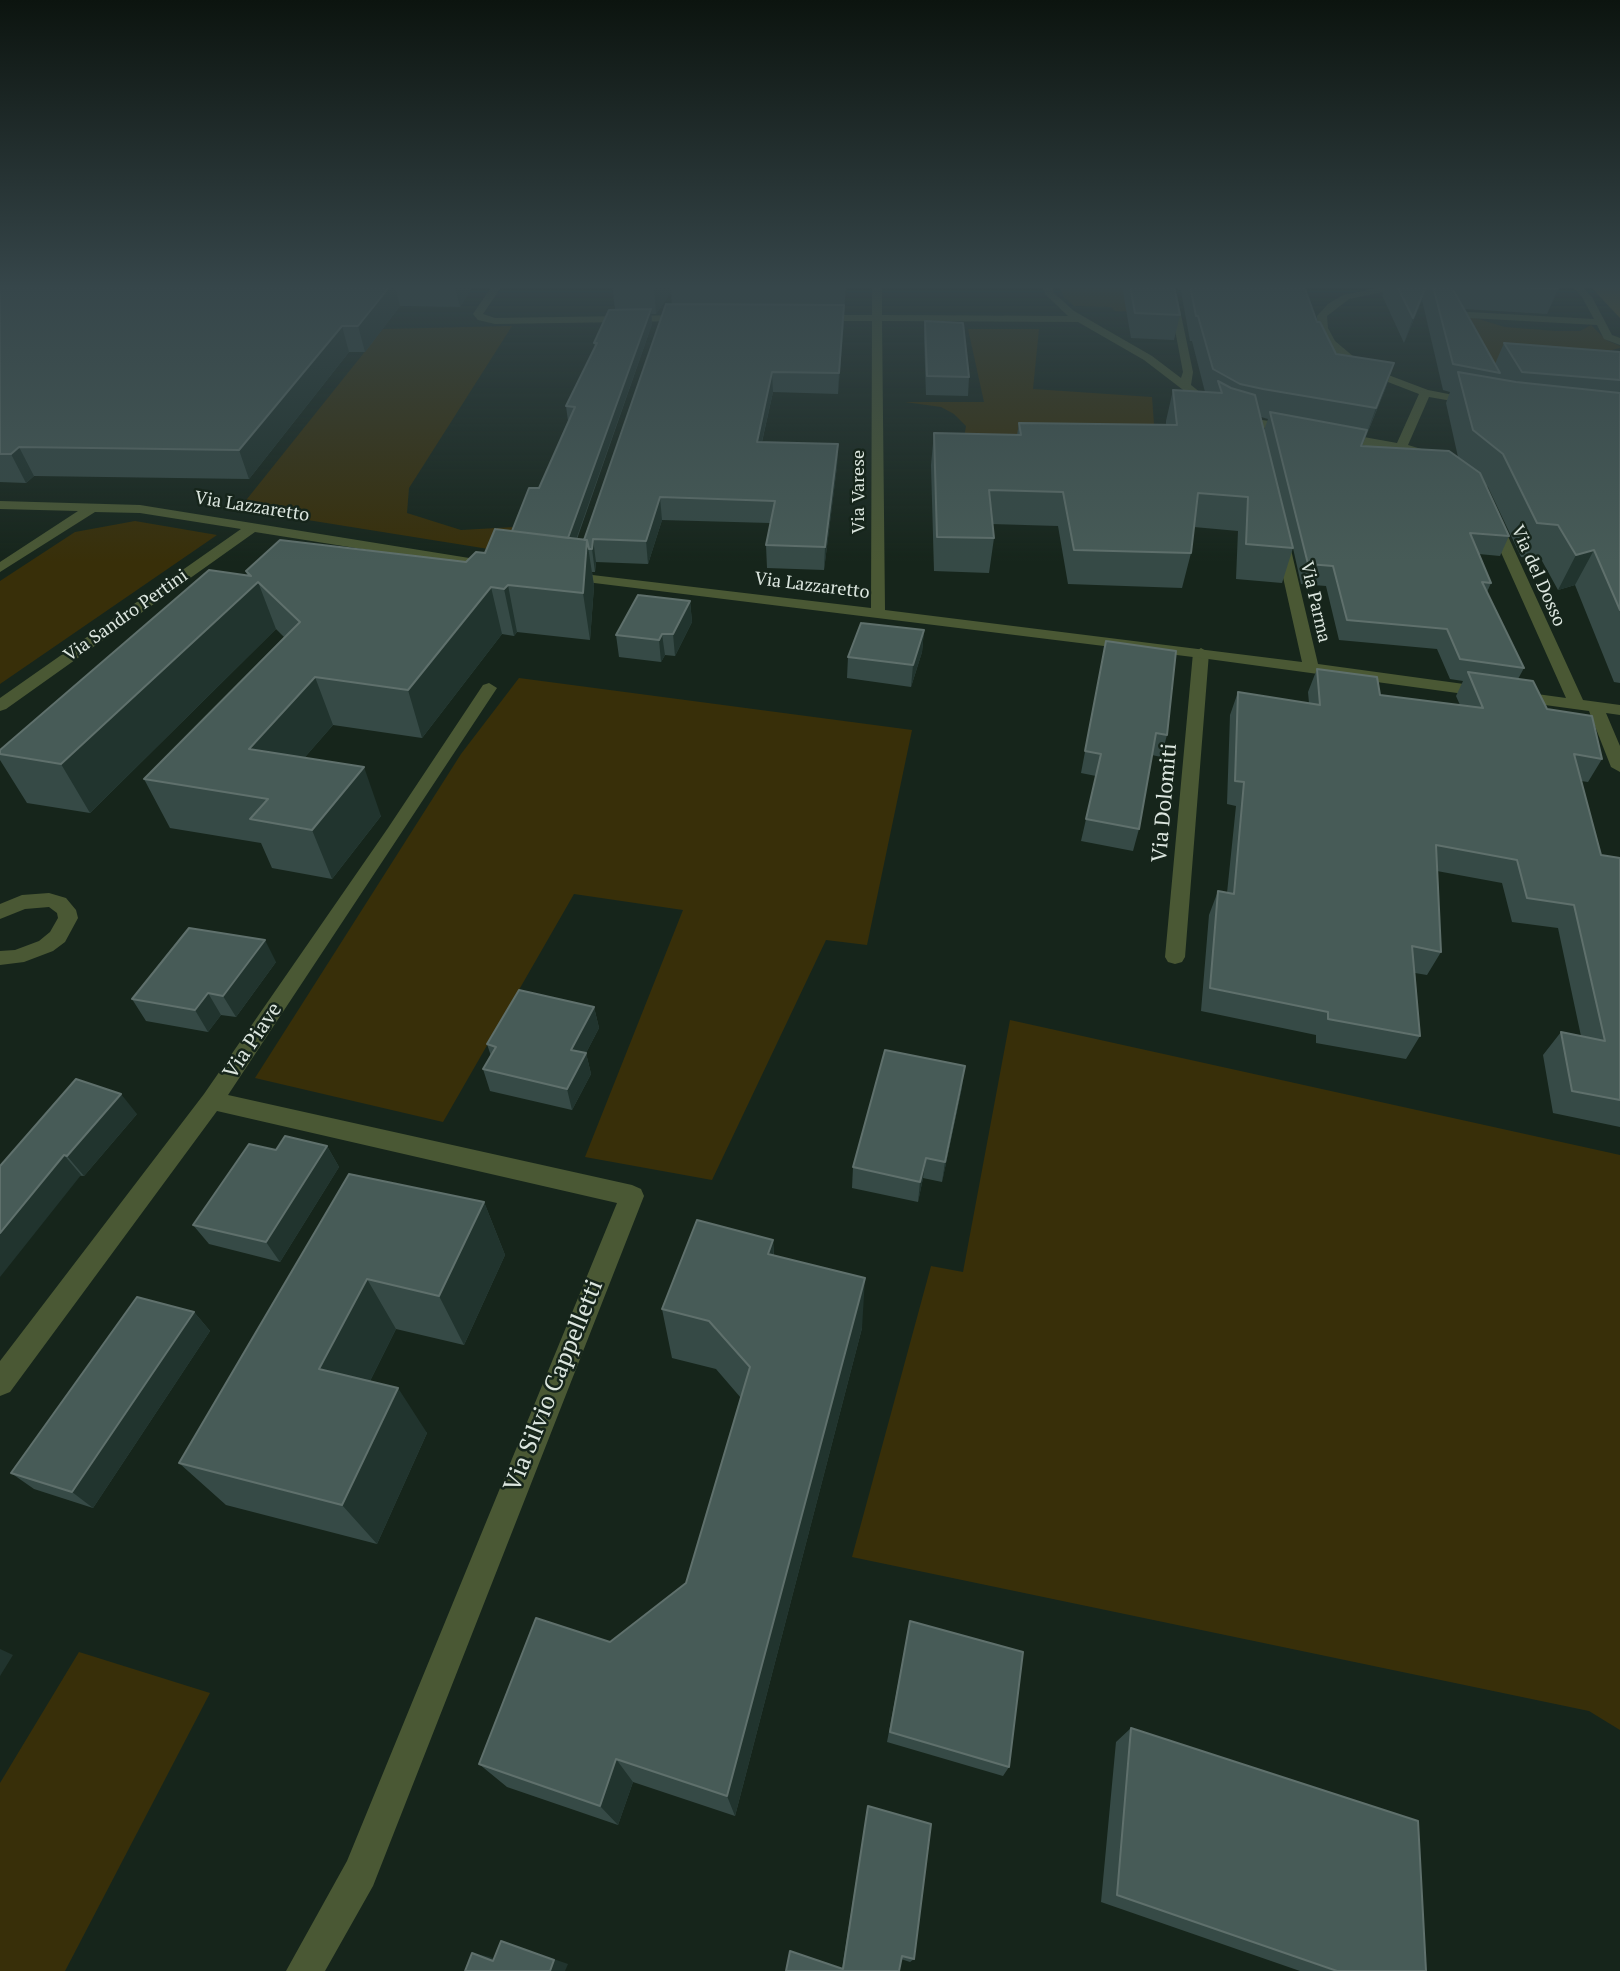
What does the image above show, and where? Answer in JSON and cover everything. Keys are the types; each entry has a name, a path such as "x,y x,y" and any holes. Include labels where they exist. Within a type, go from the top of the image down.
{"street":[{"name":"Via Varese","path":"876,378 877,614"},
{"path":"1173,378 1212,407 1254,422 1401,447 1429,454 1448,464"},
{"path":"1185,387 1187,378"},
{"path":"1387,378 1425,393 1490,405"},
{"path":"1401,447 1425,393"},
{"path":"1254,422 1259,443"},
{"name":"Via Lazzaretto","path":"0,505 139,509 509,568"},
{"path":"0,568 92,508"},
{"name":"Via del Dosso","path":"1491,514 1577,705"},
{"name":"Via Parma","path":"1277,523 1311,668"},
{"name":"Via Sandro Pertini","path":"0,706 253,527"},
{"name":"Via Lazzaretto","path":"547,573 575,570 877,614 1201,653 1620,710"},
{"name":"Via Dolomiti","path":"1175,957 1201,653"},
{"name":"Via Piave","path":"0,1383 212,1101 395,832 489,688"},
{"path":"1596,708 1620,767"},
{"path":"0,912 22,902 49,900 59,904 68,918 58,937 46,946 17,957 0,958"},
{"name":"Via Silvio Cappelletti","path":"212,1101 632,1196 583,1312 360,1873 306,1971"}],"shaded area":[{"path":"344,378 479,378 409,488 407,513 461,530 515,527 501,551 239,509"},
{"path":"979,378 1034,378 1033,389 1152,397 1156,451 964,438 966,426 954,414 941,407 905,402 984,402"},
{"path":"135,521 217,535 0,684 0,581 75,532"},
{"path":"519,678 912,730 867,945 826,940 712,1180 585,1157 683,910 574,894 443,1122 255,1078 461,754"},
{"path":"1010,1020 1620,1155 1620,1730 1589,1711 852,1557 931,1266 963,1272"},
{"path":"79,1652 210,1693 65,1971 0,1971 0,1783"}],"building":[{"path":"0,378 299,378 239,450 19,447 11,454 0,454"},
{"path":"580,378 626,378 568,538 512,531 529,488 539,488 575,407 566,406"},
{"path":"640,378 771,378 757,442 838,444 825,547 766,545 775,501 660,497 646,541 593,539 592,549 589,549 587,540 584,540"},
{"path":"1229,378 1388,378 1376,408 1240,384"},
{"path":"1460,378 1493,378 1620,393 1620,610 1594,550 1576,555 1558,525 1537,523 1503,454 1473,430"},
{"path":"1218,381 1255,395 1293,548 1246,544 1248,497 1198,493 1191,553 1074,550 1063,492 989,490 994,538 937,537 934,433 1021,435 1019,423 1177,425 1173,390 1222,393"},
{"path":"1270,412 1367,430 1361,446 1449,451 1480,473 1509,536 1470,533 1491,583 1482,582 1524,668 1460,659 1447,629 1347,620 1333,566 1308,564"},
{"path":"495,529 587,540 583,593 508,585 504,589 491,587 408,690 315,677 249,749 364,767 312,830 250,819 268,799 144,779 300,622 258,582 61,764 0,754 0,750 209,570 251,576 246,571 280,540 466,562 476,552 485,553"},
{"path":"638,595 690,601 673,634 662,634 659,640 616,635"},
{"path":"861,623 924,630 913,665 848,657"},
{"path":"1106,641 1176,651 1167,735 1156,733 1139,829 1086,819 1101,754 1085,751"},
{"path":"1317,669 1377,677 1380,695 1483,708 1468,672 1533,681 1547,709 1592,716 1602,759 1574,754 1601,855 1620,858 1620,1100 1572,1091 1561,1032 1605,1041 1574,905 1527,898 1517,860 1436,845 1441,952 1412,946 1420,1036 1328,1019 1328,1012 1210,988 1218,891 1234,894 1244,782 1235,781 1238,692 1320,705"},
{"path":"189,928 265,940 223,996 208,993 195,1010 132,999"},
{"path":"519,990 594,1007 571,1050 586,1053 567,1089 483,1069 496,1047 487,1044"},
{"path":"885,1050 965,1066 945,1162 926,1158 920,1182 853,1167"},
{"path":"76,1079 121,1094 67,1156 64,1155 0,1233 0,1166"},
{"path":"285,1136 327,1146 266,1242 193,1225 249,1144 276,1150"},
{"path":"349,1174 484,1202 439,1296 367,1279 319,1369 398,1388 342,1505 179,1463"},
{"path":"697,1220 773,1240 768,1254 865,1278 727,1796 616,1759 600,1806 479,1764 536,1618 610,1642 686,1583 750,1367 709,1321 662,1309"},
{"path":"137,1297 194,1312 72,1492 11,1473"},
{"path":"910,1621 1023,1652 1009,1767 890,1732"},
{"path":"1131,1728 1418,1821 1426,1971 1337,1971 1117,1895"},
{"path":"868,1806 931,1824 914,1959 902,1956 899,1971 786,1971 790,1951 843,1969"},
{"path":"501,1941 554,1960 550,1971 465,1971 472,1953 493,1961"}]}
